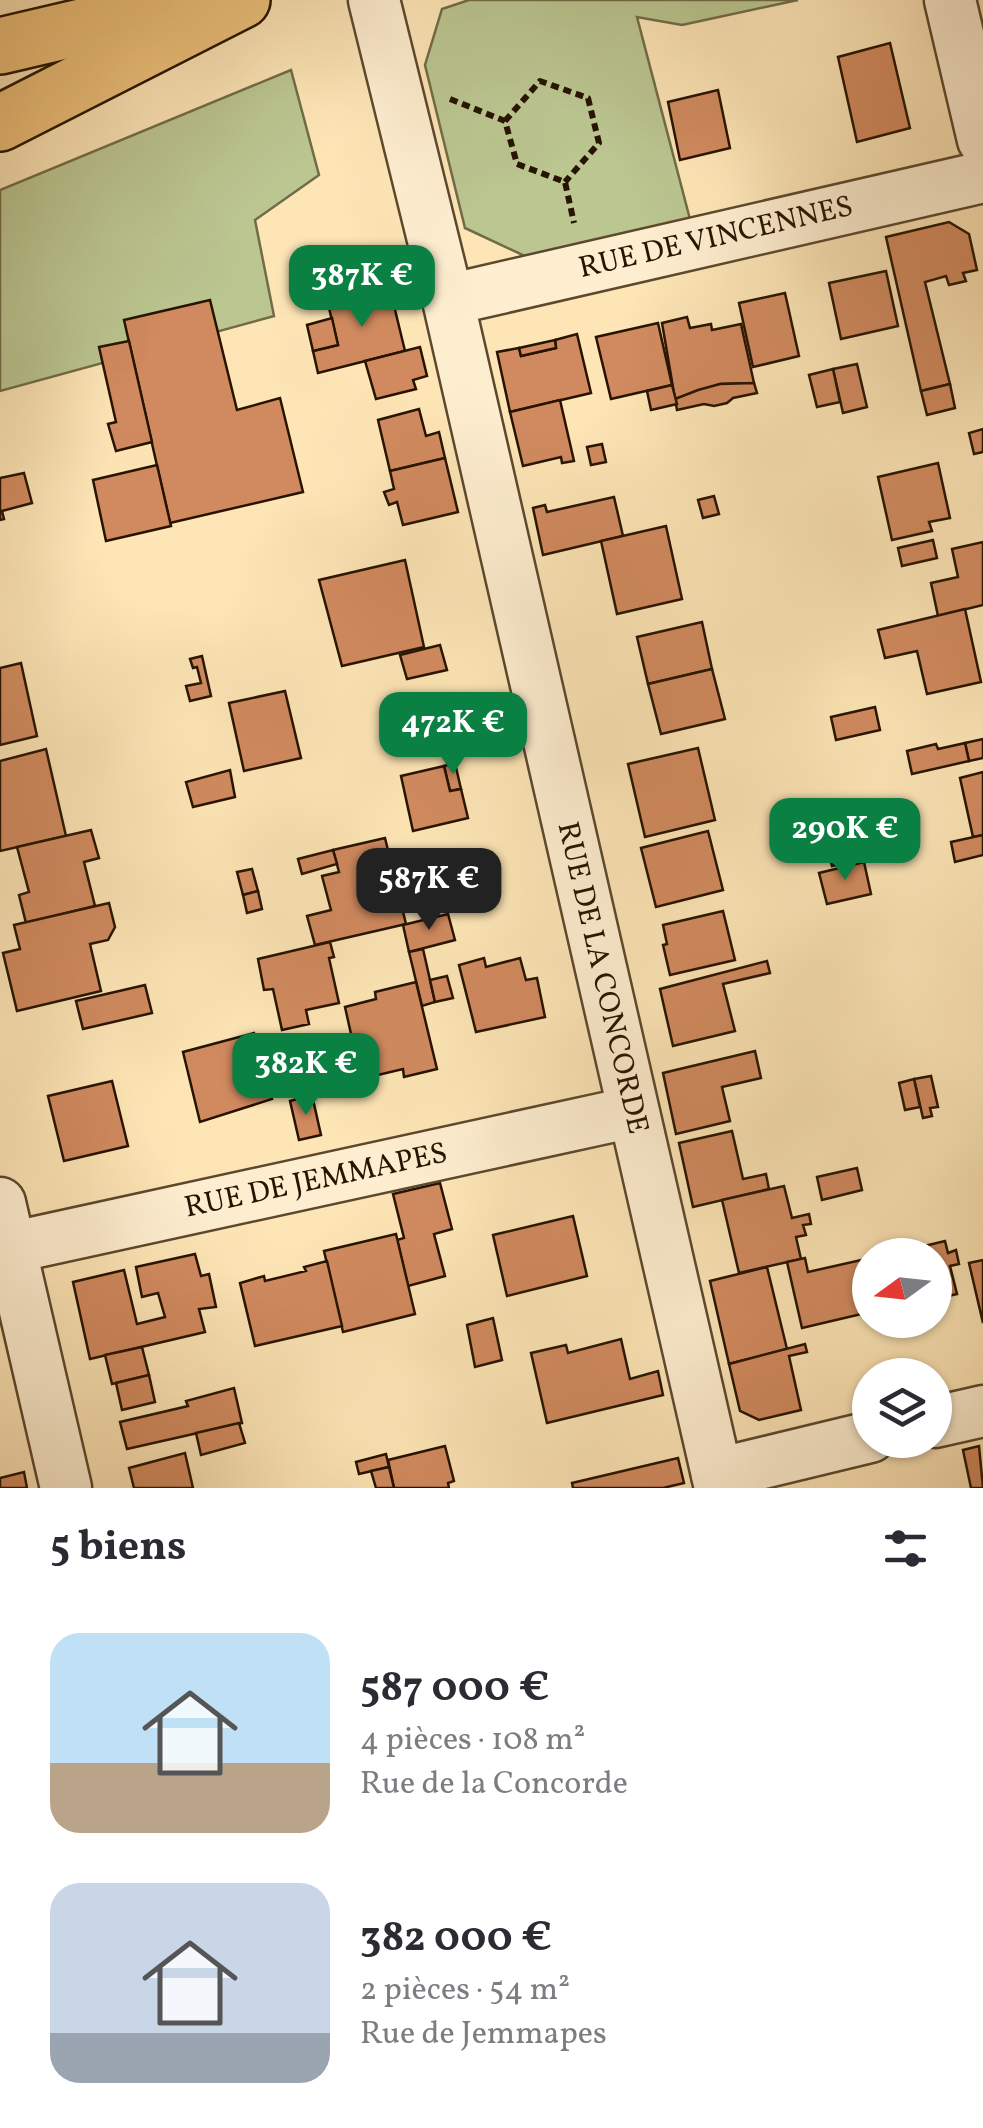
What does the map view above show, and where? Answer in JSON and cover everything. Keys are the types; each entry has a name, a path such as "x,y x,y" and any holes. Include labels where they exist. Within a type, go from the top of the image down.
{"highway":[{"path":"0,46 197,0"},
{"path":"0,123 242,0"}],"street":[{"name":"RUE DE LA CONCORDE","path":"374,0 448,300 718,1481"},
{"path":"950,0 983,140"},
{"name":"RUE DE VINCENNES","path":"448,300 983,177"},
{"name":"RUE DE JEMMAPES","path":"4,1234 633,1112"},
{"path":"4,1234 66,1488"},
{"path":"952,1418 983,1410"},
{"path":"718,1481 852,1443"}],"path":[{"path":"393,76 505,121"},
{"path":"505,121 540,80 588,98 599,143 565,182"},
{"path":"505,121 517,164 565,182"},
{"path":"565,182 584,268"}],"green space":[{"path":"469,0 798,0 682,25 637,17 691,223 527,257 465,228 425,65 442,9"},
{"path":"291,70 319,175 255,220 274,316 0,391 0,190"}],"building":[{"path":"890,43 910,128 857,142 838,57"},
{"path":"718,90 730,148 680,160 668,102"},
{"path":"949,222 969,234 977,270 963,273 966,281 949,285 946,276 925,282 950,384 921,391 886,237"},
{"path":"886,271 898,326 841,339 829,283"},
{"path":"389,285 405,351 318,373 313,351 338,345 327,300"},
{"path":"785,293 799,356 753,367 739,303"},
{"path":"210,300 237,410 280,398 303,492 170,523 124,320"},
{"path":"687,317 690,328 711,324 712,330 741,324 754,383 720,384 675,399 662,323"},
{"path":"332,318 338,345 313,351 307,325"},
{"path":"658,323 672,385 611,399 596,337"},
{"path":"577,334 591,393 510,412 497,352 519,348 521,356 556,348 555,340"},
{"path":"555,340 556,348 521,356 519,348"},
{"path":"129,341 152,442 116,451 108,424 116,422 99,347"},
{"path":"420,347 427,376 413,380 416,389 376,399 365,361"},
{"path":"857,364 867,407 843,413 833,369"},
{"path":"833,369 840,402 817,407 809,375"},
{"path":"754,383 757,393 714,406 704,404 677,410 675,399 698,390 720,384"},
{"path":"950,384 955,408 927,415 921,391"},
{"path":"672,385 677,404 651,410 647,391"},
{"path":"560,400 574,461 562,463 561,457 523,466 510,412"},
{"path":"419,409 426,436 439,432 445,458 390,471 378,420"},
{"path":"983,429 983,452 974,454 969,433"},
{"path":"602,444 606,462 591,465 587,447"},
{"path":"445,458 458,512 403,525 397,502 389,505 384,492 394,489 390,471"},
{"path":"938,463 950,518 929,522 932,531 892,540 878,477"},
{"path":"157,465 171,526 106,541 93,480"},
{"path":"24,473 32,503 2,511 4,519 0,520 0,478"},
{"path":"714,496 719,514 703,518 698,500"},
{"path":"614,497 623,536 543,555 533,508 545,505 547,512"},
{"path":"666,526 682,599 617,614 601,541"},
{"path":"933,540 937,558 902,566 898,548"},
{"path":"983,542 983,605 938,616 931,583 958,577 952,549"},
{"path":"405,560 424,647 342,666 319,580"},
{"path":"965,609 981,682 927,694 917,651 885,658 878,630"},
{"path":"702,622 712,669 648,684 637,637"},
{"path":"440,645 447,670 407,679 400,655"},
{"path":"202,656 211,696 190,701 186,686 201,683 197,667 193,668 190,659"},
{"path":"21,663 37,736 0,745 0,668"},
{"path":"712,669 725,719 661,734 648,684"},
{"path":"285,691 301,758 244,771 229,703"},
{"path":"875,707 880,730 836,740 831,717"},
{"path":"983,739 983,758 969,761 965,743"},
{"path":"965,743 969,761 912,774 907,751"},
{"path":"698,748 715,820 645,837 628,764"},
{"path":"46,749 66,836 0,851 0,761"},
{"path":"455,763 461,789 450,791 444,766"},
{"path":"444,766 450,791 461,789 468,818 413,831 401,776"},
{"path":"230,770 235,797 193,807 186,782"},
{"path":"983,772 983,835 973,837 960,778"},
{"path":"91,830 99,858 84,862 95,906 26,923 19,895 29,892 17,847"},
{"path":"708,831 723,890 656,907 641,848"},
{"path":"983,835 983,855 955,862 951,842"},
{"path":"385,838 406,924 315,945 307,916 331,910 322,876 339,872 333,850"},
{"path":"851,849 854,861 832,866 829,853"},
{"path":"333,850 337,864 302,874 298,859"},
{"path":"864,862 871,894 827,904 819,873"},
{"path":"252,869 258,891 243,895 237,872"},
{"path":"258,891 262,909 247,913 243,895"},
{"path":"109,903 115,927 108,940 90,944 101,991 17,1011 3,953 20,949 14,925"},
{"path":"723,911 735,960 670,975 663,925"},
{"path":"448,914 455,940 409,952 403,925"},
{"path":"330,942 334,957 329,958 339,1003 306,1010 309,1024 282,1030 273,989 264,990 258,959"},
{"path":"423,949 435,1002 422,1006 409,952"},
{"path":"484,958 486,967 520,958 526,980 537,978 545,1017 476,1032 459,965"},
{"path":"767,961 770,973 723,984 735,1031 673,1046 660,989"},
{"path":"447,976 453,998 435,1002 430,980"},
{"path":"416,982 437,1069 404,1077 403,1069 361,1079 345,1007 376,999 375,992"},
{"path":"145,985 152,1013 83,1029 76,1001"},
{"path":"254,1033 272,1099 200,1122 183,1052"},
{"path":"755,1051 761,1078 722,1087 730,1121 676,1134 663,1073"},
{"path":"931,1076 938,1107 930,1108 932,1116 923,1118 914,1079"},
{"path":"914,1079 920,1107 905,1110 899,1083"},
{"path":"112,1081 128,1146 64,1161 48,1096"},
{"path":"312,1095 321,1135 299,1140 290,1101"},
{"path":"732,1131 743,1179 766,1174 769,1189 693,1207 679,1143"},
{"path":"857,1168 862,1190 822,1200 817,1177"},
{"path":"440,1183 452,1229 434,1234 445,1276 408,1286 397,1240 404,1238 393,1194"},
{"path":"784,1186 792,1218 809,1214 811,1224 803,1225 806,1235 796,1237 801,1259 739,1273 722,1200"},
{"path":"573,1216 587,1276 507,1296 493,1235"},
{"path":"396,1234 415,1314 343,1332 324,1251"},
{"path":"956,1250 959,1264 952,1266 952,1252"},
{"path":"195,1254 201,1276 209,1274 216,1307 199,1309 205,1332 90,1359 73,1282 124,1270 137,1324 165,1317 158,1293 142,1297 136,1267"},
{"path":"805,1258 808,1272 852,1262 852,1316 802,1328 787,1262"},
{"path":"983,1260 983,1323 969,1263"},
{"path":"327,1261 342,1326 255,1346 240,1283 306,1271 304,1267"},
{"path":"767,1267 787,1349 729,1364 710,1281"},
{"path":"493,1318 502,1360 475,1367 467,1325"},
{"path":"621,1339 630,1379 658,1371 663,1395 547,1423 531,1353 566,1345 568,1353"},
{"path":"805,1344 807,1352 789,1356 801,1410 759,1420 740,1411 729,1364"},
{"path":"142,1347 149,1375 112,1384 105,1355"},
{"path":"149,1375 155,1402 122,1410 116,1383"},
{"path":"234,1388 242,1423 127,1449 120,1422 188,1406 186,1401"},
{"path":"239,1423 245,1443 201,1455 196,1433"},
{"path":"445,1446 454,1481 448,1483 449,1488 394,1488 388,1460"},
{"path":"979,1446 983,1488 971,1488 963,1450"},
{"path":"185,1453 193,1488 134,1488 129,1468"},
{"path":"386,1454 389,1467 359,1474 356,1462"},
{"path":"678,1458 684,1483 663,1488 573,1488 572,1483"},
{"path":"389,1467 394,1488 376,1488 371,1471"},
{"path":"24,1472 27,1488 0,1488 0,1478"}]}
